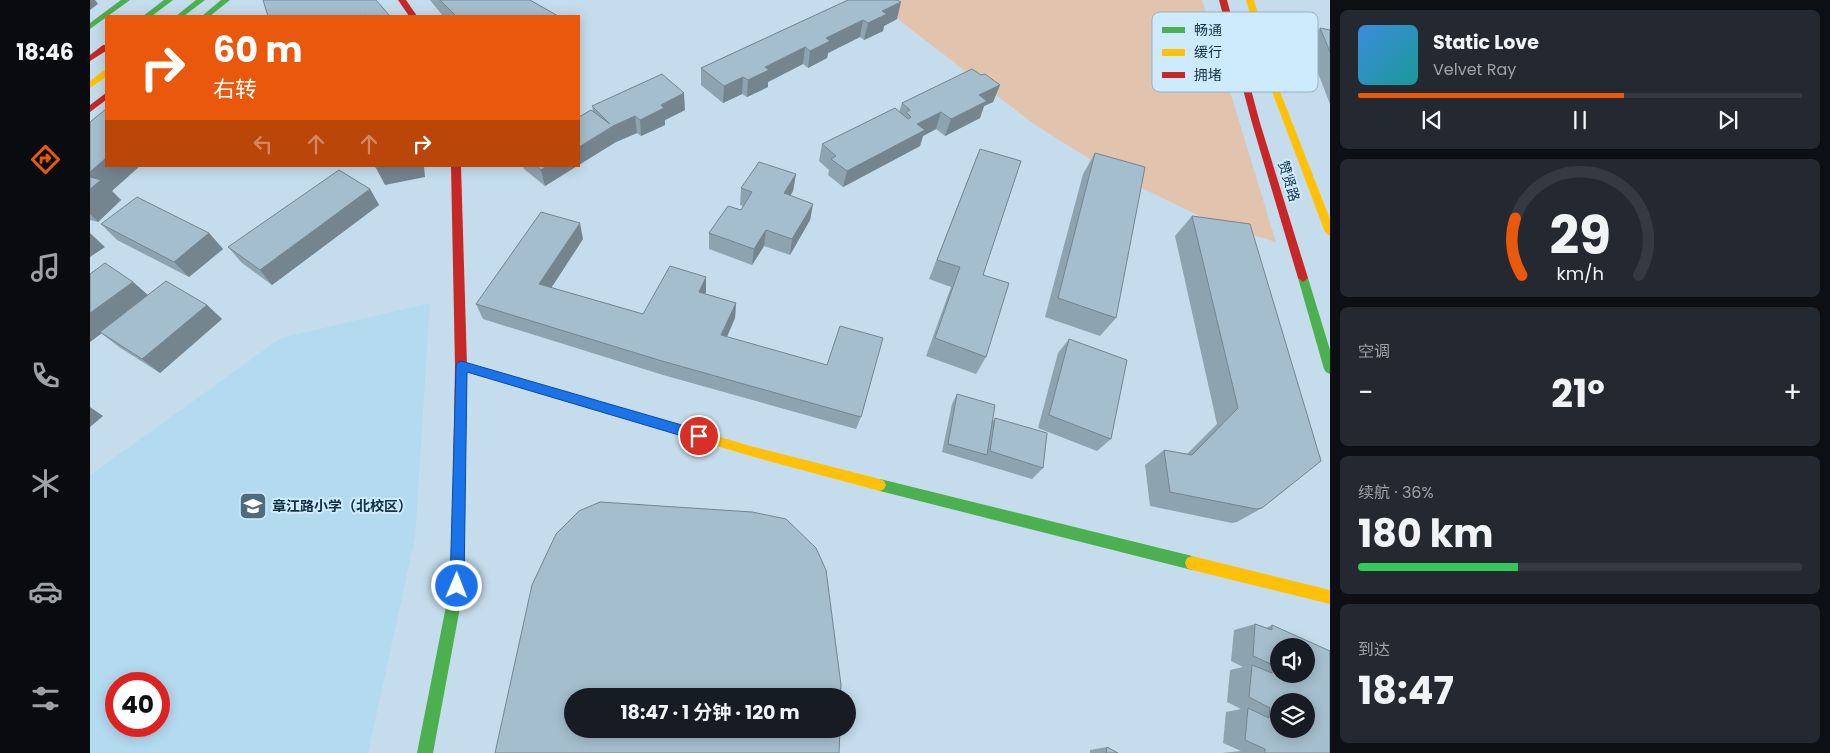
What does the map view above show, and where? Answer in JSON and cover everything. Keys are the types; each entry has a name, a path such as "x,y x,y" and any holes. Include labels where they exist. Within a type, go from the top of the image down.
{"street":[{"path":"105,15 126,0"},
{"path":"148,15 168,0"},
{"path":"181,15 201,0"},
{"path":"207,15 226,0"},
{"path":"402,0 412,15"},
{"path":"90,26 105,15"},
{"path":"90,59 105,48"},
{"path":"90,85 105,74"},
{"name":"赞贤路","path":"1248,92 1330,369"},
{"name":"赞贤路","path":"1276,92 1287,126 1330,232"},
{"path":"90,109 105,97"},
{"path":"425,753 457,586 461,366 456,167"},
{"path":"461,366 754,452 887,488 1330,597"}],"shaded area":[{"path":"873,0 1202,0 1206,12 1152,12 1152,92 1230,92 1276,242 1214,223 1127,181 1034,124"},
{"name":"章江路小学（北校区）","path":"430,303 415,538 368,753 90,753 90,475 281,338"}],"building":[{"path":"263,0 376,0 389,15 366,15 268,15"},
{"path":"440,0 530,0 556,15 455,15"},
{"path":"848,0 897,0 901,2 882,11 887,14 868,23 863,20 826,38 830,41 810,51 805,47 765,67 769,70 748,80 743,77 724,86 701,68"},
{"path":"1320,28 1330,30 1330,52"},
{"path":"972,69 981,75 985,74 1000,85 979,95 987,101 951,119 941,112 917,124 925,130 847,171 831,159 836,156 822,144 895,108 908,119 911,117 906,112 910,110 902,103"},
{"path":"662,74 684,93 661,105 664,108 640,120 635,116 613,126 580,146 580,116 591,110 610,124 592,106"},
{"path":"105,110 105,159 90,172 90,122"},
{"path":"980,149 1021,161 983,275 1009,283 986,357 935,338 960,267 937,260"},
{"path":"1095,153 1145,167 1116,318 1058,298"},
{"path":"759,162 796,174 784,193 813,204 792,239 766,230 754,249 709,233 728,206 741,210 752,192 741,188"},
{"path":"339,170 370,189 260,270 228,247"},
{"path":"90,177 101,180 90,189"},
{"path":"137,197 209,233 174,262 101,224"},
{"path":"541,212 580,223 539,284 643,314 670,266 706,277 699,292 736,303 721,335 827,365 840,326 883,338 861,417 662,361 476,304"},
{"path":"1192,216 1250,224 1321,461 1262,508 1256,509 1170,492 1164,450 1192,455 1238,408"},
{"path":"105,263 133,282 90,313 90,274"},
{"path":"166,281 207,305 142,359 100,332"},
{"path":"1069,339 1127,360 1111,439 1049,415"},
{"path":"957,394 995,405 987,455 948,444"},
{"path":"995,418 1047,433 1043,468 990,451"},
{"path":"600,502 752,512 786,519 816,548 826,570 841,685 841,688 564,688 564,738 840,738 839,753 495,753 532,585 556,534 579,511"},
{"path":"1255,624 1272,630 1272,625 1301,638 1270,638 1270,664 1253,656"},
{"path":"1315,644 1330,651 1330,753 1265,753 1265,749 1245,740 1248,708 1269,718 1270,708 1249,697 1252,665 1270,672 1270,683 1315,683"},
{"path":"1107,747 1118,753 1106,753"}],"traffic: fast":[{"path":"106,15 126,0"},
{"path":"148,15 169,0"},
{"path":"181,15 201,0"},
{"path":"207,15 226,0"},
{"path":"90,27 105,16"},
{"path":"1303,278 1330,369"},
{"path":"425,753 457,586 459,485"},
{"path":"880,485 1192,563"}],"traffic: slow":[{"path":"1250,0 1253,12"},
{"path":"90,85 105,74"},
{"path":"1276,92 1330,232"},
{"path":"461,366 754,452 880,485"},
{"path":"1192,563 1330,597"}],"traffic: jam":[{"path":"402,0 412,15"},
{"path":"1223,0 1226,12"},
{"path":"90,59 105,48"},
{"path":"1248,92 1303,278"},
{"path":"90,109 105,97"},
{"path":"456,167 461,366 459,485"}],"place":[{"name":"章江路小学（北校区）","path":"253,506"}],"route":[{"path":"457,586 461,366 699,436"}]}
